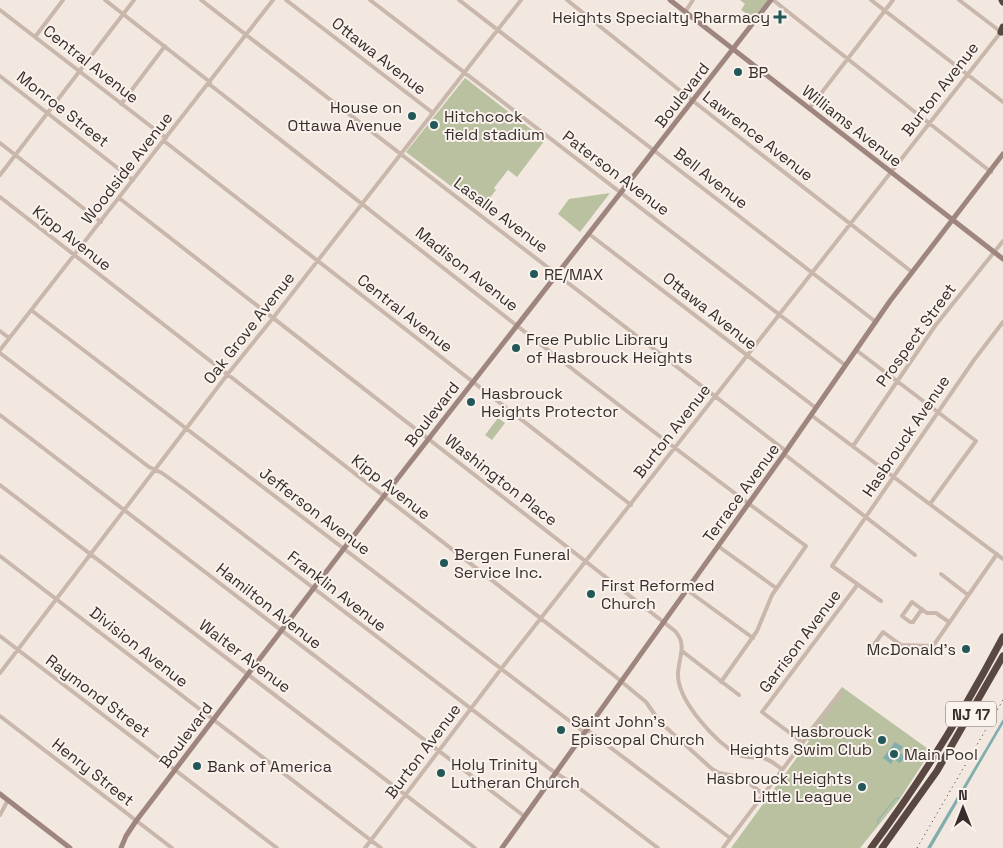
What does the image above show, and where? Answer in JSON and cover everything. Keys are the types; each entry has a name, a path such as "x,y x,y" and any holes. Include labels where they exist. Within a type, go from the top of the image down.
{"highway":[{"name":"NJ 17","path":"871,848 909,797 933,760 1003,637"},
{"name":"NJ 17","path":"882,848 937,771 1003,656"}],"street":[{"path":"35,37 63,0"},
{"name":"Madison Avenue","path":"105,0 518,325 748,504 806,546 776,588"},
{"path":"0,175 134,0"},
{"name":"Lasalle Avenue","path":"200,0 558,274 915,555"},
{"name":"Woodside Avenue","path":"0,351 273,0"},
{"name":"Ottawa Avenue","path":"286,0 433,113"},
{"name":"Paterson Avenue","path":"370,0 845,365"},
{"name":"Bell Avenue","path":"459,0 876,322"},
{"name":"Oak Grove Avenue","path":"0,673 227,375 521,0"},
{"name":"Lawrence Avenue","path":"567,0 912,272"},
{"name":"Williams Avenue","path":"670,0 1003,259"},
{"path":"685,12 693,0"},
{"path":"772,0 991,172"},
{"name":"Boulevard","path":"121,848 136,820 281,630 772,0"},
{"path":"872,0 1003,102"},
{"path":"809,109 894,0"},
{"path":"959,0 1002,30"},
{"name":"Central Avenue","path":"0,10 317,261 631,505"},
{"name":"Burton Avenue","path":"365,848 501,669 544,621 586,562 675,447 1002,30"},
{"path":"121,104 165,46"},
{"name":"Monroe Street","path":"0,76 133,180"},
{"path":"0,142 101,222"},
{"name":"Terrace Avenue","path":"502,848 912,272 1003,154"},
{"name":"Kipp Avenue","path":"0,197 645,701 660,722 712,769 719,773 741,777 764,794"},
{"name":"Washington Place","path":"119,198 678,634 682,643 682,652"},
{"name":"Ottawa Avenue","path":"589,234 816,408"},
{"name":"Prospect Street","path":"853,446 935,326 1003,241"},
{"name":"Jefferson Avenue","path":"31,310 501,669 730,838"},
{"name":"Hasbrouck Avenue","path":"858,584 832,566 974,360 1003,322"},
{"path":"0,331 9,338"},
{"path":"856,350 976,441 930,504"},
{"name":"Franklin Avenue","path":"0,351 142,462 156,469 658,848"},
{"name":"Hamilton Avenue","path":"0,415 524,816"},
{"path":"811,415 1003,559"},
{"name":"Walter Avenue","path":"0,485 475,848"},
{"path":"718,546 776,588 753,638 721,682"},
{"path":"868,653 883,632 902,645 933,646 996,554"},
{"name":"Division Avenue","path":"0,556 381,848"},
{"path":"941,574 968,595"},
{"path":"858,584 881,601"},
{"name":"Garrison Avenue","path":"802,742 762,712 858,584"},
{"path":"687,590 753,638"},
{"path":"922,609 913,622 902,616 912,602 922,609 927,613 936,613 949,622"},
{"name":"Raymond Street","path":"0,636 276,848"},
{"path":"739,695 682,652 678,673 680,685 690,706 701,721 737,754 745,757 765,759 782,769"},
{"path":"723,848 841,692"},
{"name":"Henry Street","path":"0,716 172,848"},
{"path":"0,794 70,848"},
{"path":"0,815 8,800"}],"green space":[{"path":"740,0 770,0 756,20 741,10 745,4"},
{"path":"465,78 545,140 517,177 508,170 494,188 496,190 481,209 406,152"},
{"path":"610,193 580,232 558,214 569,199"},
{"path":"498,418 505,423 492,440 485,435"},
{"path":"842,687 931,751 899,800 860,848 731,848 809,741 804,736"}],"water":[{"path":"1003,719 1003,724 931,848 927,848"},
{"name":"Main Pool","path":"895,742 903,747 899,752 905,757 900,763 894,759 891,764 883,758"}],"waterway":[{"path":"878,823 878,820 896,798 899,798"}],"railway":[{"path":"917,848 1003,700"}],"place":[{"name":"Heights Specialty Pharmacy","path":"780,17"},
{"name":"BP","path":"738,72"},
{"name":"House on Ottawa Avenue","path":"412,116"},
{"name":"Hitchcock field stadium","path":"434,125"},
{"name":"RE/MAX","path":"534,274"},
{"name":"Free Public Library of Hasbrouck Heights","path":"516,348"},
{"name":"Hasbrouck Heights Protector","path":"471,402"},
{"name":"Bergen Funeral Service Inc.","path":"444,563"},
{"name":"First Reformed Church","path":"591,594"},
{"name":"McDonald's","path":"966,649"},
{"name":"Saint John's Episcopal Church","path":"561,730"},
{"name":"Hasbrouck Heights Swim Club","path":"882,740"},
{"name":"Main Pool","path":"894,754"},
{"name":"Bank of America","path":"197,766"},
{"name":"Holy Trinity Lutheran Church","path":"441,773"},
{"name":"Hasbrouck Heights Little League","path":"862,787"}]}
